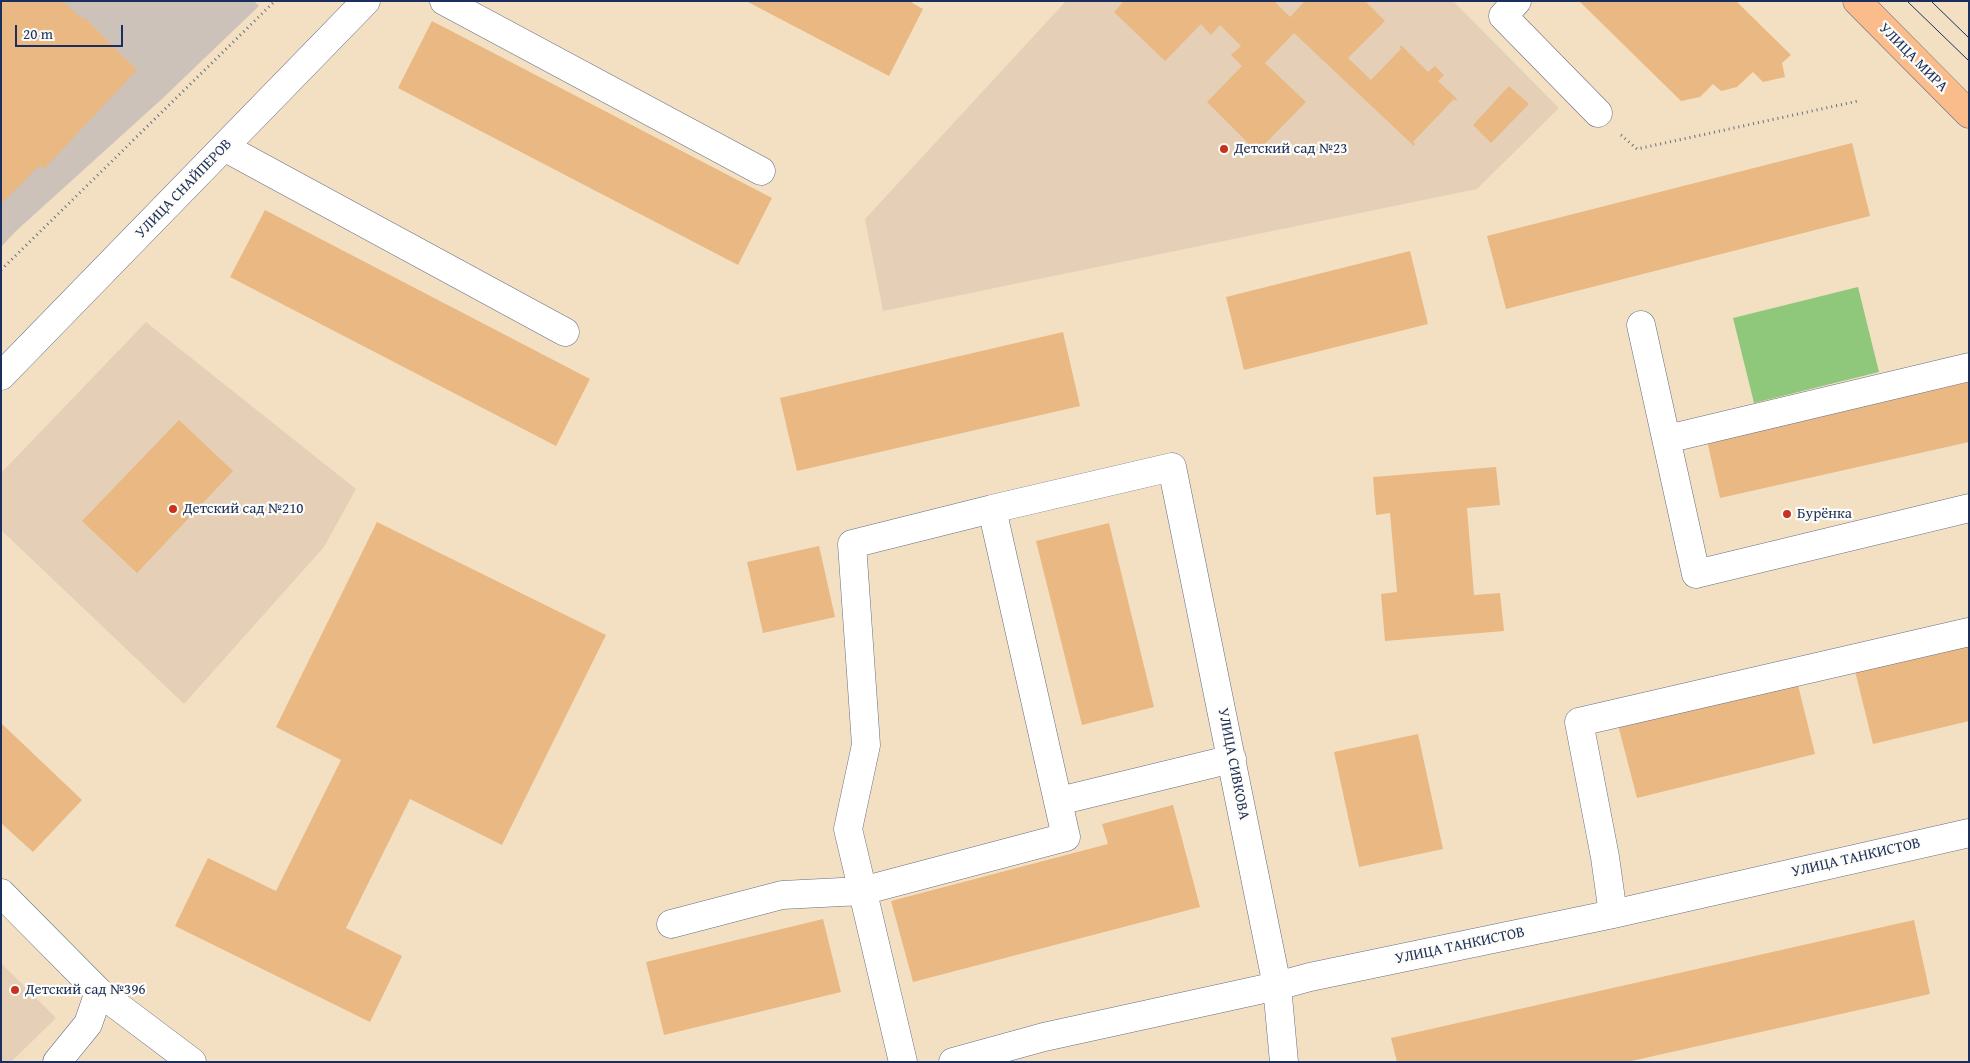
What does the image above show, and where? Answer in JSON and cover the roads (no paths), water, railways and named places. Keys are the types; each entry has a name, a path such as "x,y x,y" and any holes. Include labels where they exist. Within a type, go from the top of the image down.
{"main road":[{"name":"УЛИЦА МИРА","path":"1857,1 1969,114"}],"street":[{"name":"УЛИЦА СНАЙПЕРОВ","path":"1,376 366,1"},
{"path":"444,1 760,171"},
{"path":"1517,1 1503,16 1598,113"},
{"path":"224,147 565,332"},
{"path":"1641,325 1696,574 1969,508"},
{"path":"1667,439 1969,367"},
{"name":"УЛИЦА СИВКОВА","path":"992,509 1172,467 1278,986 1284,1062"},
{"path":"672,924 782,895 862,890 1066,837 992,509 852,544 866,745 848,829 862,890 903,1062"},
{"path":"1613,914 1605,857 1579,722 1969,632"},
{"path":"1059,801 1232,759"},
{"name":"УЛИЦА ТАНКИСТОВ","path":"953,1062 1044,1037 1278,986 1310,977 1613,914 1969,833"},
{"path":"1,893 99,992 192,1062"},
{"path":"57,1062 88,1024 99,992"}],"tram line":[{"path":"1907,1 1969,61"},
{"path":"1931,1 1969,38"}],"place":[{"name":"Детский сад №23","path":"1224,149"},
{"name":"Детский сад №210","path":"173,509"},
{"name":"Бурёнка","path":"1787,514"},
{"name":"Детский сад №396","path":"15,990"}]}
